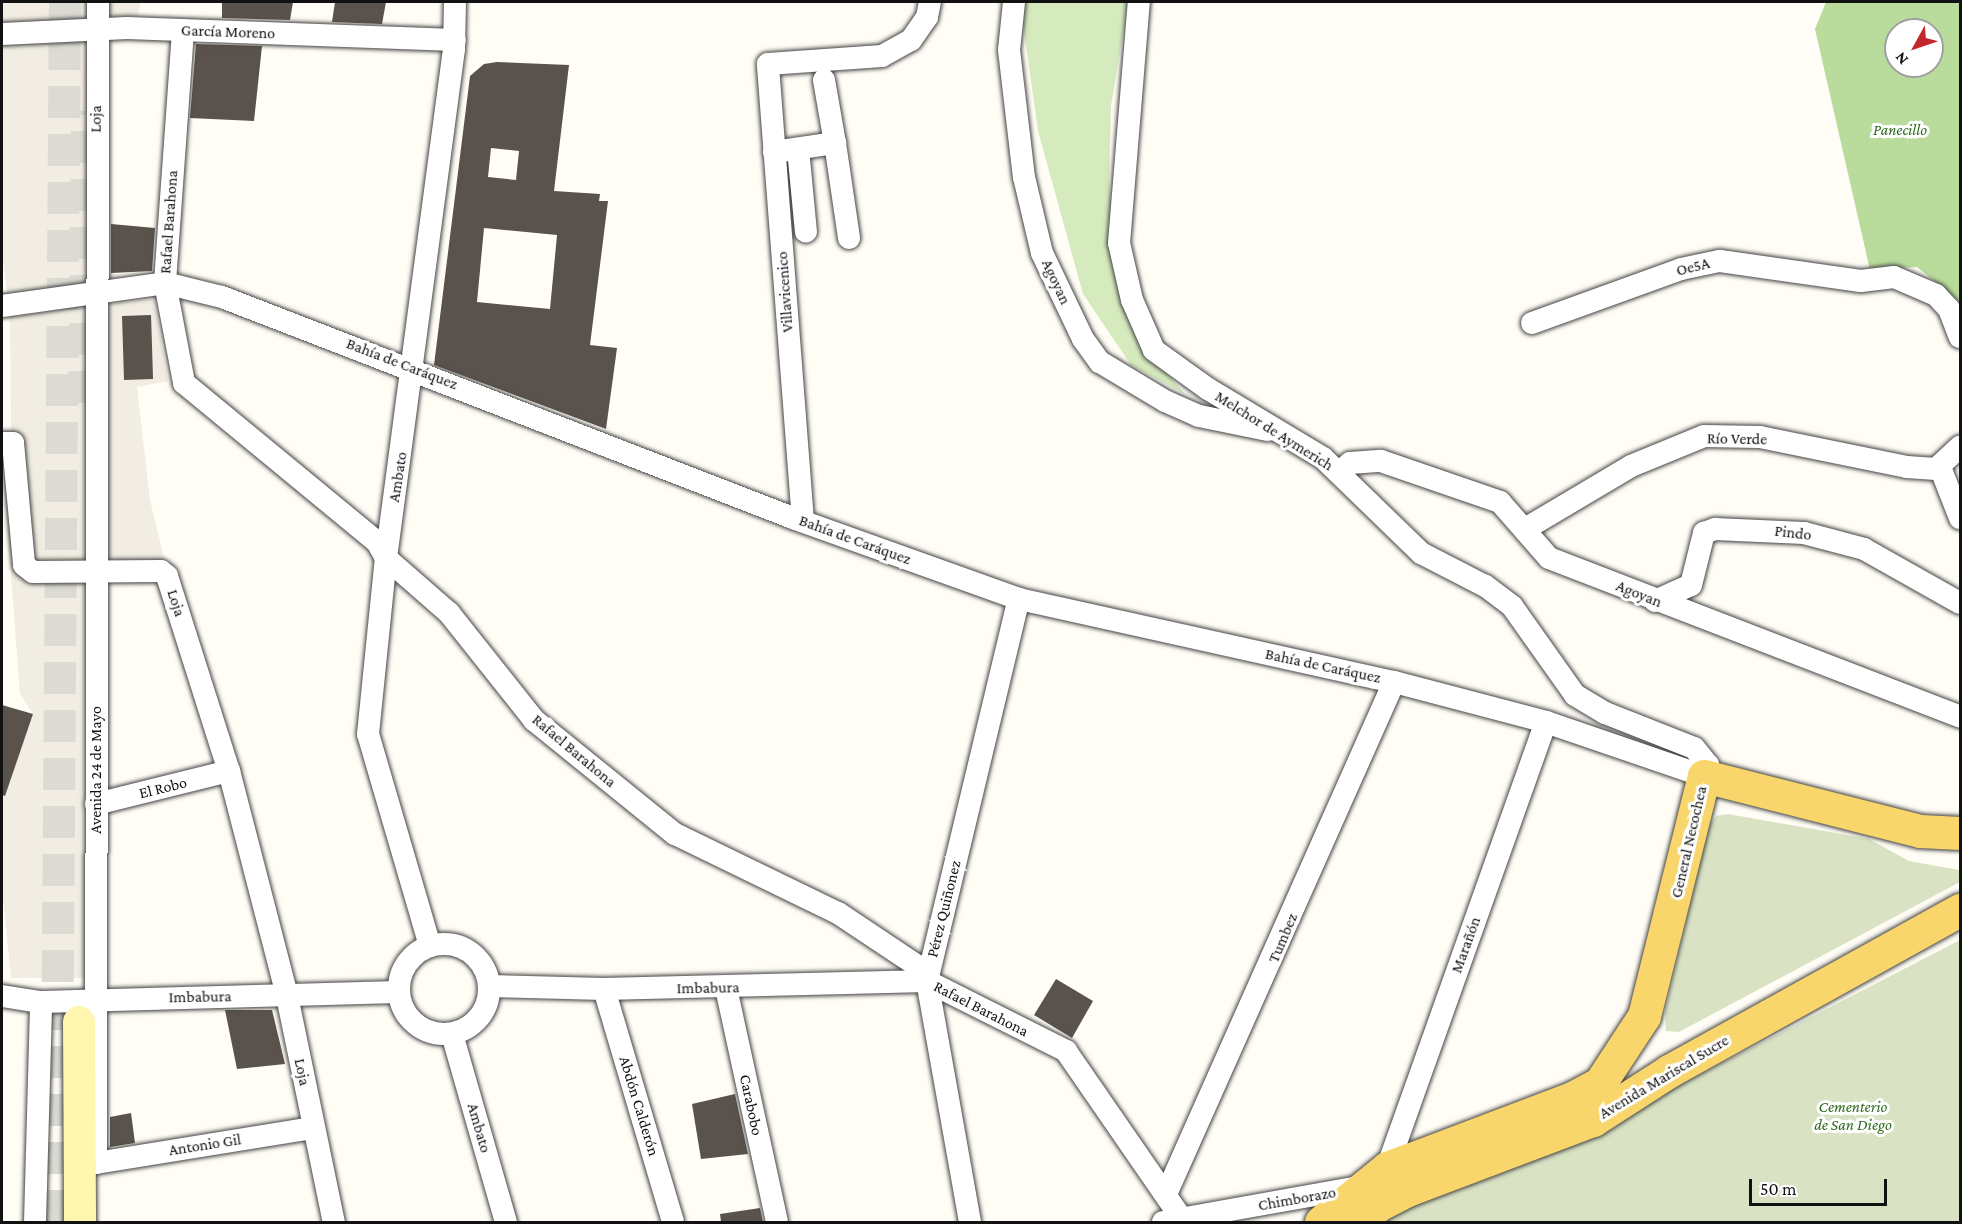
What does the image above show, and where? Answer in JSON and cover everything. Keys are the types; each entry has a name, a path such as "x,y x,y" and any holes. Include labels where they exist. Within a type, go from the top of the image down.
{"main road":[{"name":"General Necochea","path":"1600,1083 1644,1016 1704,776 1920,831 1960,833"},
{"name":"Avenida Mariscal Sucre","path":"1358,1222 1378,1205 1410,1189 1574,1130 1669,1071 1960,910"},
{"name":"Avenida 24 de Mayo","path":"80,1222 86,1011"},
{"path":"1644,1016 1642,1041 1658,1064 1669,1071"},
{"name":"Avenida Mariscal Sucre","path":"1321,1222 1360,1187 1387,1168 1572,1098 1600,1083"}],"street":[{"name":"Loja","path":"99,2 95,296 95,574 161,571 167,576 229,771 287,996 334,1222"},
{"name":"Ambato","path":"430,946 368,734 386,558 415,368 455,40 455,2"},
{"name":"Villavicenico","path":"803,521 768,64 882,56 911,40 927,17 930,2"},
{"name":"Agoyan","path":"1014,2 1009,50 1024,177 1042,253 1083,339 1101,362 1165,401 1199,416 1278,431"},
{"name":"Melchor de Aymerich","path":"1139,2 1119,243 1132,300 1160,356 1339,471 1361,499 1420,553 1485,585 1512,606 1575,695 1605,713 1694,748 1708,765 1704,776"},
{"name":"García Moreno","path":"2,34 97,30 183,31 455,40"},
{"name":"Rafael Barahona","path":"183,31 165,283 184,383 377,542 386,558 449,613 534,720 675,834 838,914 916,965 927,981 1066,1051 1167,1192 1172,1221"},
{"path":"824,80 849,238"},
{"path":"774,152 835,143"},
{"path":"798,149 806,231"},
{"name":"Oe5A","path":"1532,324 1681,269 1720,261 1861,281 1894,278 1936,295 1949,309 1960,337"},
{"name":"Bahía de Caráquez","path":"11,307 95,296 165,283 222,297 415,368 803,521 1019,599 1394,682 1546,722 1704,776"},
{"name":"Río Verde","path":"1525,529 1630,466 1704,436 1760,437 1907,467 1940,467"},
{"path":"7,443 24,565 44,575 95,574"},
{"path":"1960,447 1940,467 1960,518"},
{"name":"Agoyan","path":"1339,471 1350,463 1381,461 1500,502 1550,558 1655,601 1960,717"},
{"name":"Pindo","path":"1655,601 1691,585 1704,533 1715,529 1804,533 1864,549 1960,603"},
{"name":"Avenida 24 de Mayo","path":"95,574 96,804 86,1011 96,1163"},
{"name":"Pérez Quiñonez","path":"970,1222 927,981 1019,599"},
{"name":"Tumbez","path":"1167,1192 1270,970 1394,682"},
{"name":"Marañón","path":"1387,1168 1546,722"},
{"name":"El Robo","path":"96,804 229,771"},
{"path":"443,944 469,951 480,961 489,986 484,1012 476,1022 452,1034 437,1034 410,1020 398,992 406,963 430,946 443,944"},
{"name":"Imbabura","path":"489,986 604,989 726,988 927,981"},
{"name":"Carabobo","path":"726,988 777,1222"},
{"name":"Abdón Calderón","path":"604,989 673,1222"},
{"name":"Imbabura","path":"2,996 86,1011 287,996 398,992"},
{"path":"35,1222 40,1002"},
{"name":"Ambato","path":"452,1034 507,1222"},
{"name":"Antonio Gil","path":"96,1163 313,1128"},
{"name":"Chimborazo","path":"1172,1221 1360,1187"}],"green space":[{"path":"1025,2 1128,2 1111,106 1109,180 1114,253 1152,357 1185,394 1131,365 1083,294 1038,131 1023,24"},
{"name":"Panecillo","path":"1826,2 1960,2 1960,302 1917,267 1870,270 1815,29"},
{"path":"1728,814 1869,839 1909,861 1959,870 1960,882 1679,1032 1666,1031 1665,1013 1709,826 1716,816"},
{"name":"Cementerio de San Diego","path":"1960,940 1960,1222 1379,1222 1420,1198 1613,1129 1651,1100"}],"shaded area":[{"path":"2,2 90,2 86,978 11,978 2,889 2,780 9,782 33,714 20,694 2,457 11,429 10,321 4,306 8,298 2,252"},
{"path":"109,2 141,2 138,16 109,16"},
{"path":"154,299 168,381 137,387 150,500 166,566 103,558 102,305"}],"building":[{"path":"222,2 293,2 290,20 222,18"},
{"path":"335,2 386,2 382,24 332,22"},
{"path":"196,44 262,46 254,121 190,118"},
{"path":"497,62 569,65 554,191 600,194 599,201 608,201 590,345 617,348 606,429 434,365 470,76 484,64","holes":["491,148 519,151 516,180 488,177","484,228 557,235 550,309 477,302"]},
{"path":"111,224 155,228 152,271 111,273"},
{"path":"151,315 153,379 124,380 122,316"},
{"path":"2,705 33,714 5,796 2,795"},
{"path":"1056,979 1093,1001 1072,1038 1034,1015"},
{"path":"225,1010 272,1010 285,1064 237,1069"},
{"path":"735,1094 748,1154 701,1159 692,1104"},
{"path":"131,1113 135,1143 110,1147 110,1117"},
{"path":"760,1208 763,1222 721,1222 720,1214"}],"waterway":[{"path":"51,330 60,331"},
{"path":"50,433 60,434"},
{"path":"49,536 59,537"}],"tunnel":[{"path":"56,1222 65,2"},
{"path":"84,403 87,111"}]}
